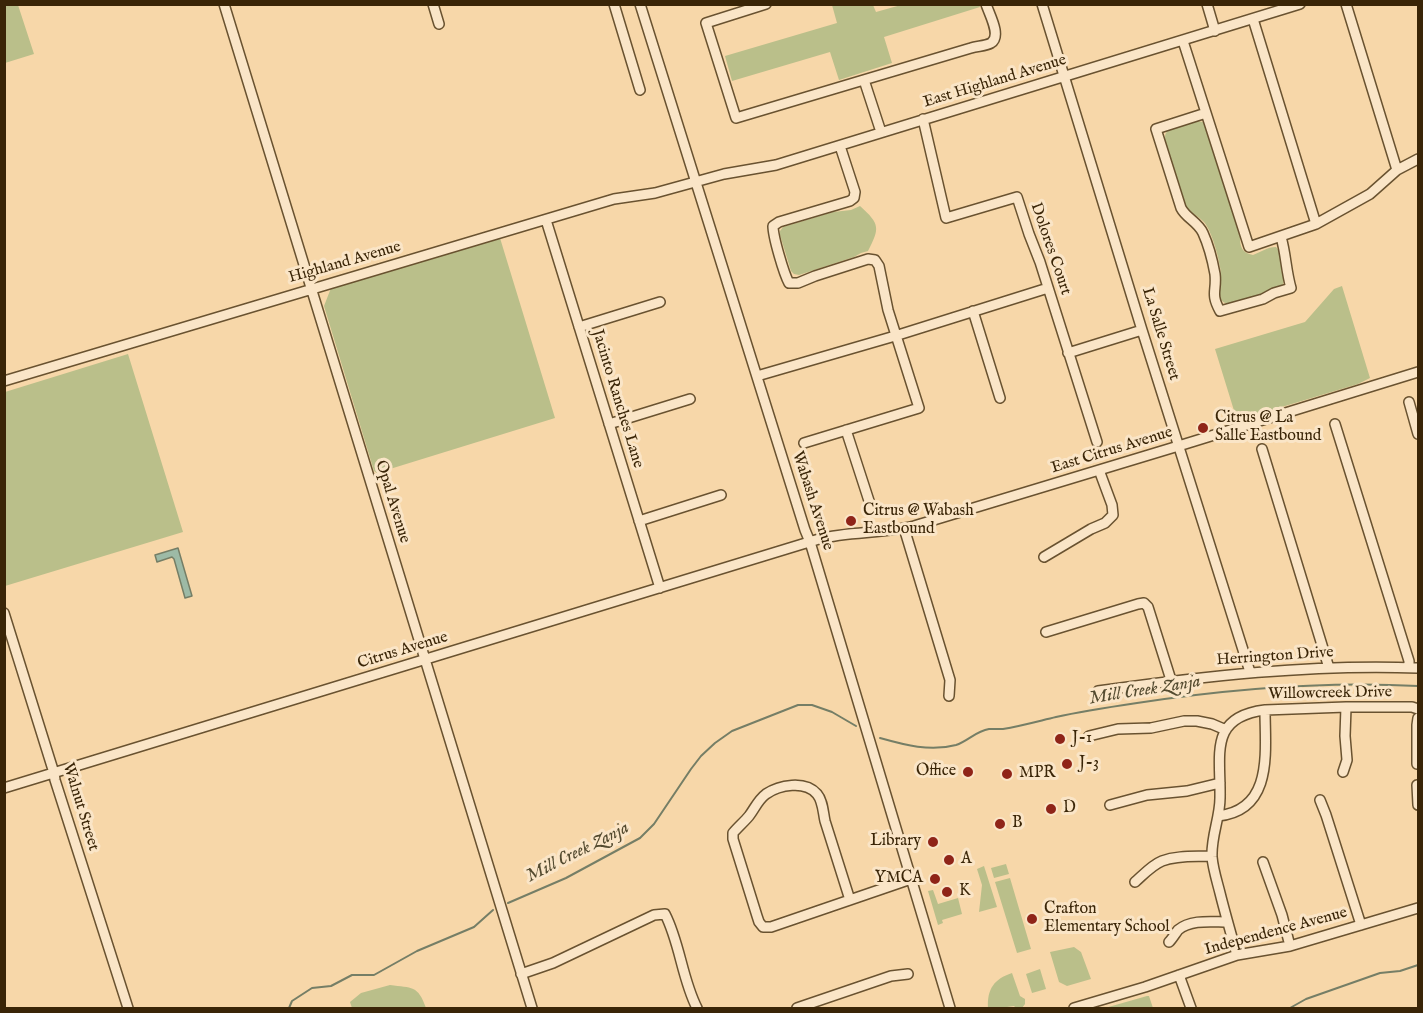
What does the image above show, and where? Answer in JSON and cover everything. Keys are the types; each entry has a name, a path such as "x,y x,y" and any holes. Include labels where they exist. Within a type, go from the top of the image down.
{"street":[{"name":"Opal Avenue","path":"224,4 532,1008"},
{"path":"433,4 439,24"},
{"path":"614,4 640,90"},
{"name":"Wabash Avenue","path":"640,4 810,542 950,1008"},
{"path":"766,4 706,24 736,118 991,44 997,33 986,4"},
{"name":"La Salle Street","path":"1042,4 1250,672"},
{"path":"1207,4 1215,31"},
{"name":"East Highland Avenue","path":"696,182 724,174 776,165 1300,4"},
{"path":"1346,4 1397,170"},
{"path":"1252,19 1316,224"},
{"path":"1183,41 1248,247 1316,224 1370,194 1397,170 1419,159"},
{"path":"864,80 881,132"},
{"path":"1206,113 1156,129 1181,208 1203,234 1215,273 1213,291 1215,303 1220,311 1263,299 1291,288 1281,237"},
{"name":"Dolores Court","path":"923,119 946,218 1017,197 1097,442"},
{"path":"804,443 918,408 895,336 879,266 875,260 868,259 798,283 789,283 785,276 773,234 773,226 779,222 854,198 855,192 840,146"},
{"name":"Highland Avenue","path":"4,381 614,199 655,193 696,182"},
{"name":"Jacinto Ranches Lane","path":"546,220 660,588"},
{"path":"757,376 1048,288"},
{"path":"579,327 660,302"},
{"path":"973,311 1000,398"},
{"path":"1068,353 1142,330"},
{"name":"East Citrus Avenue","path":"810,542 840,534 904,528 1419,372"},
{"path":"609,424 690,399"},
{"path":"1409,402 1419,434"},
{"path":"1335,424 1409,661 1414,668"},
{"path":"846,430 871,507"},
{"path":"1262,449 1329,668"},
{"path":"1044,557 1083,533 1105,523 1113,515 1112,505 1099,470"},
{"path":"639,521 721,495"},
{"path":"904,528 950,680 949,696"},
{"name":"Citrus Avenue","path":"4,788 810,542"},
{"path":"1046,632 1144,603 1148,607 1171,680"},
{"name":"Walnut Street","path":"4,613 128,1008"},
{"name":"Herrington Drive","path":"1098,691 1171,680 1250,672 1329,668 1414,668"},
{"path":"1343,772 1347,760 1346,707"},
{"name":"Willowcreek Drive","path":"1226,730 1234,721 1254,711 1346,707 1412,707 1419,709"},
{"path":"1218,816 1238,812 1258,792 1262,782 1265,710"},
{"path":"1417,764 1419,718"},
{"path":"1089,736 1118,729 1151,728 1184,721 1197,721 1226,730 1219,750 1220,801 1213,836 1212,856 1237,955"},
{"path":"1110,805 1147,795 1186,791 1220,783"},
{"path":"1417,785 1419,805"},
{"path":"850,900 821,801 811,789 782,786 766,794 757,802 745,821 733,832 733,839 757,916 764,927 771,927 850,900 911,879"},
{"path":"1320,800 1361,925"},
{"path":"1135,882 1162,861 1212,856"},
{"path":"1263,862 1282,915 1290,946"},
{"name":"Independence Avenue","path":"1074,1008 1237,955 1290,946 1419,908"},
{"path":"521,974 553,963 654,915 665,914 670,923 696,1008"},
{"path":"1169,942 1186,925 1197,922 1227,922"},
{"path":"797,1008 891,976 908,974"},
{"path":"1179,975 1191,1008"}],"green space":[{"path":"5,4 18,5 34,54 5,63"},
{"path":"979,4 980,7 884,37 892,63 839,80 830,52 732,81 725,56 837,23 832,5 873,5 876,12 901,5"},
{"path":"1197,121 1205,124 1242,249 1253,255 1276,247 1281,255 1284,281 1280,287 1229,304 1224,303 1221,299 1221,272 1212,237 1204,222 1186,206 1165,140 1167,131 1170,129"},
{"path":"860,206 871,217 876,227 875,237 868,251 799,275 791,271 780,235 783,227"},
{"path":"500,238 555,418 377,473 374,471 324,306 331,288"},
{"path":"1342,286 1370,378 1358,384 1242,419 1236,417 1215,349 1305,322 1334,289"},
{"path":"128,354 183,532 5,586 5,392"},
{"path":"1006,864 1009,874 994,878 991,868"},
{"path":"984,866 997,907 979,912 982,885 977,869"},
{"path":"1010,878 1031,949 1017,953 995,882"},
{"path":"933,890 938,904 958,898 962,914 942,920 943,923 938,925 928,891"},
{"path":"1074,947 1081,952 1091,979 1067,986 1059,982 1050,952"},
{"path":"1040,969 1046,989 1032,993 1026,974"},
{"path":"1012,973 1020,996 1025,999 1025,1004 1022,1008 1014,1006 988,1008 990,990 1001,978"},
{"path":"390,985 417,991 426,1008 352,1008 350,1002 361,993"},
{"path":"1147,996 1153,1008 1105,1008"}],"shaded area":[{"path":"178,548 192,596 185,598 174,559 172,557 157,562 155,555"}],"waterway":[{"name":"Mill Creek Zanja","path":"880,738 918,747 937,748 956,745 989,729 1003,729 1076,713 1172,698 1313,685 1418,686"},
{"name":"Mill Creek Zanja","path":"508,903 566,878 640,838 654,824 701,756 732,731 798,705 812,705 832,712 856,726"},
{"name":"Mill Creek Zanja","path":"289,1008 292,1001 312,988 331,986 352,975 374,975 417,951 474,927 493,910"},
{"path":"1290,1008 1306,999 1380,973 1400,971 1418,965"}],"place":[{"name":"Citrus @ La Salle Eastbound","path":"1203,428"},
{"name":"Citrus @ Wabash Eastbound","path":"851,521"},
{"name":"J-1","path":"1060,739"},
{"name":"J-3","path":"1067,764"},
{"name":"Office","path":"968,772"},
{"name":"MPR","path":"1007,774"},
{"name":"D","path":"1051,809"},
{"name":"B","path":"1000,824"},
{"name":"Library","path":"933,842"},
{"name":"A","path":"949,860"},
{"name":"YMCA","path":"935,879"},
{"name":"K","path":"947,892"},
{"name":"Crafton Elementary School","path":"1032,919"}]}
